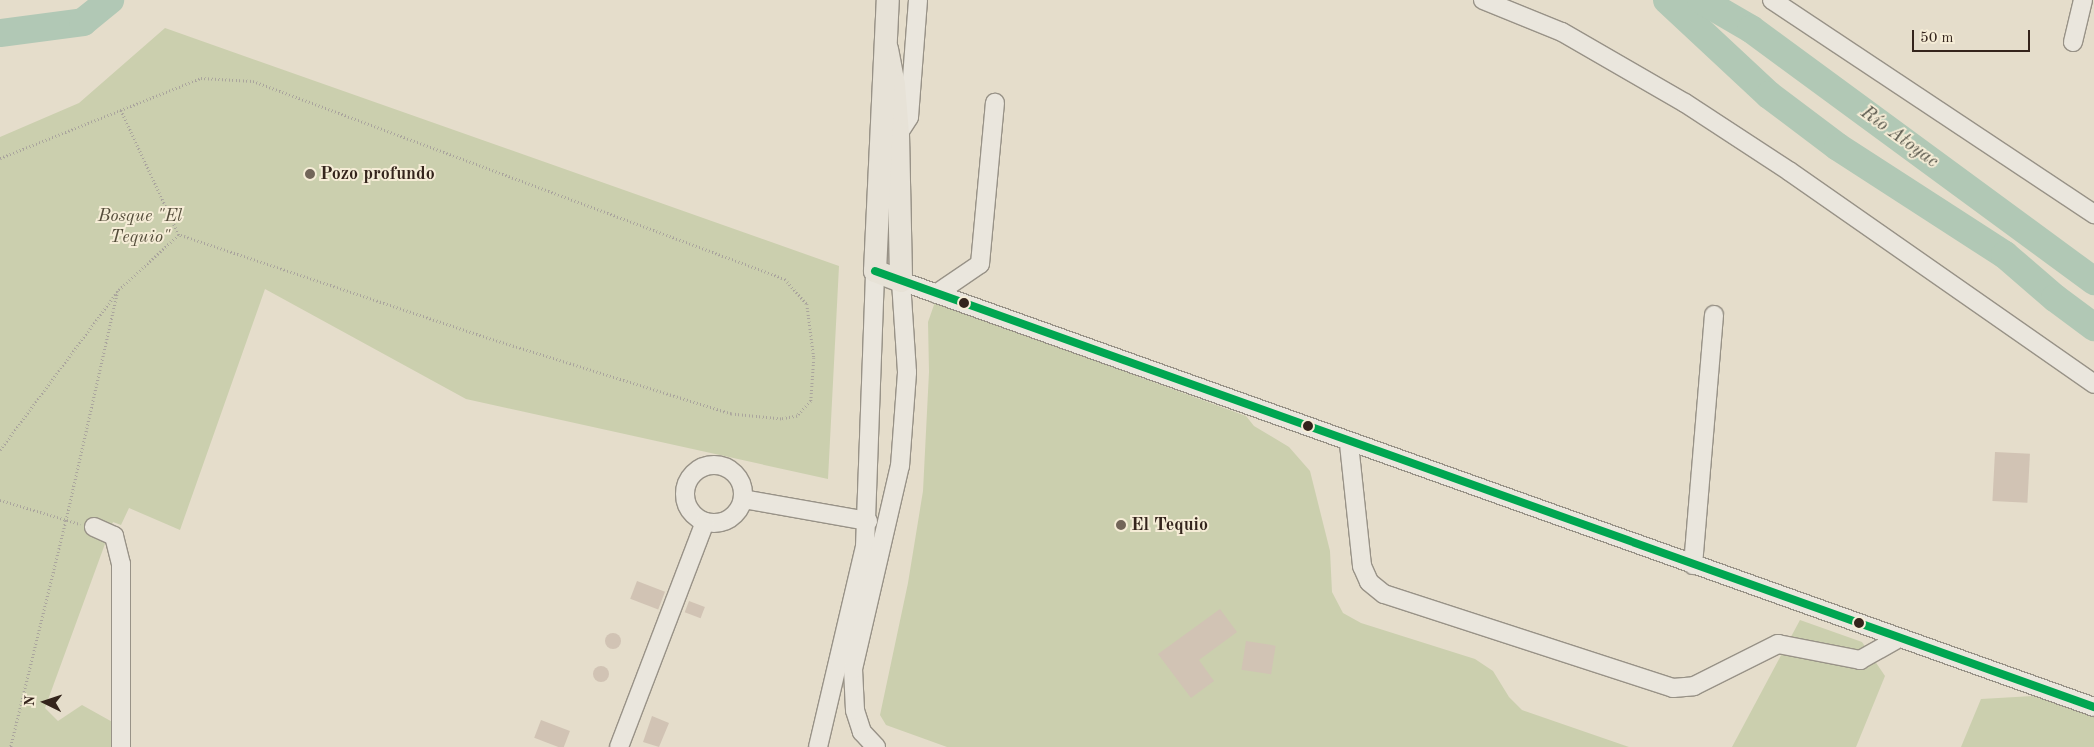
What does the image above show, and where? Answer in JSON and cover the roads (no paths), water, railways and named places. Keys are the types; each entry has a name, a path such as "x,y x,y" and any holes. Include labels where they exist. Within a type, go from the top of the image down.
{"main road":[{"path":"887,49 894,86 898,134 901,281 875,272 878,155 887,49 888,4"}],"street":[{"path":"898,134 909,117 918,0"},
{"path":"1483,0 1562,32 1684,103 1789,171 2094,384"},
{"path":"1772,0 2094,214"},
{"path":"2073,42 2083,0"},
{"path":"936,294 980,264 995,104"},
{"path":"818,747 860,578 868,521 875,272"},
{"path":"876,747 862,732 855,710 853,669 900,466 906,372 901,281 1349,444 2094,707"},
{"path":"1693,565 1714,315"},
{"path":"1349,444 1362,566 1368,582 1384,594 1673,688 1694,686 1778,644 1860,660 1899,638"},
{"path":"719,465 733,471 743,489 743,499 733,516 715,523 706,522 696,518 685,500 688,480 704,466 719,465"},
{"path":"743,499 868,521"},
{"path":"619,747 706,522"},
{"path":"94,527 114,536 121,564 121,747"}],"waterway":[{"name":"Río Atoyac","path":"0,33 83,22 110,0"},
{"path":"1667,0 1769,95 1838,147 2005,255 2055,298 2094,327"},
{"name":"Río Atoyac","path":"1701,0 1751,29 2094,281"}],"place":[{"name":"Pozo profundo","path":"310,174"},
{"name":"El Tequio","path":"1121,525"}],"park label":[{"name":"Bosque \"El Tequio\"","path":"140,227"}]}
